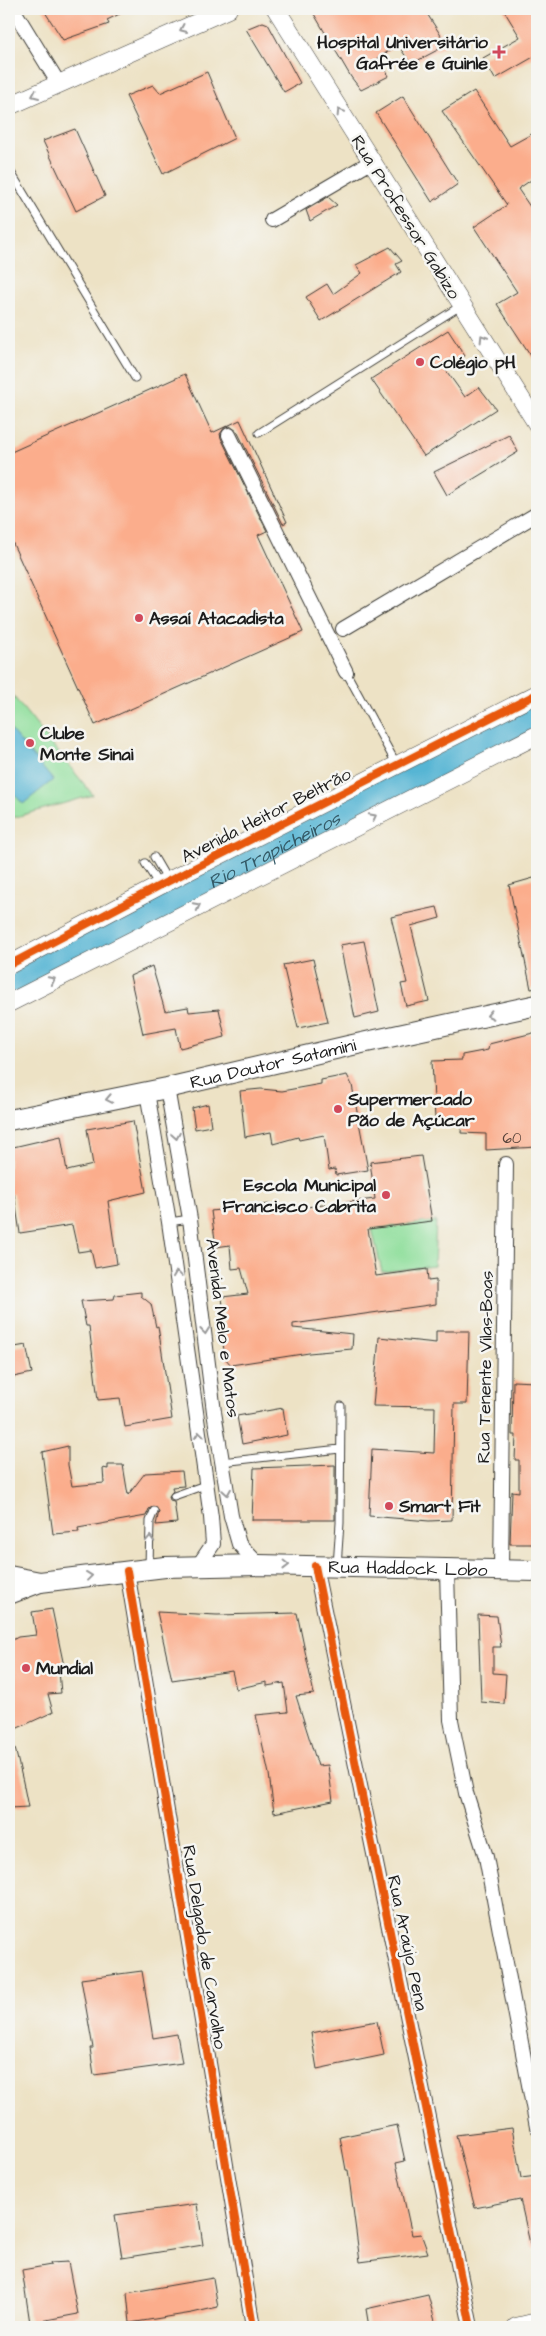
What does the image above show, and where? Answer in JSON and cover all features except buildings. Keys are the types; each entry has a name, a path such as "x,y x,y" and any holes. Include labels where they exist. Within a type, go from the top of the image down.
{"main road":[{"name":"Rua Doutor Satamini","path":"9,1120 168,1088 537,1005"},
{"name":"Rua Haddock Lobo","path":"40,1582 149,1568 198,1566 337,1566 537,1571"},
{"path":"9,1576 40,1582"},
{"path":"9,1594 40,1582"}],"street":[{"path":"13,9 59,84"},
{"path":"9,106 228,9"},
{"name":"Rua Professor Gabizo","path":"276,9 537,424"},
{"path":"272,220 371,162"},
{"path":"229,435 346,672"},
{"path":"343,630 537,514"},
{"name":"Avenida Heitor Beltrão","path":"9,965 164,883 537,694"},
{"path":"9,1003 537,735"},
{"name":"Avenida Melo e Matos","path":"168,1088 190,1219 214,1412 231,1516 239,1544 259,1565"},
{"path":"147,1092 183,1315 213,1544 198,1566"},
{"name":"Rua Tenente Vilas-Boas","path":"501,1570 506,1164"},
{"name":"Rua Araújo Pena","path":"315,1566 471,2327"},
{"path":"447,1570 451,1720 466,1793 486,1857 537,2127"},
{"name":"Rua Delgado de Carvalho","path":"127,1571 253,2327"},
{"path":"516,2327 537,2322"}],"lane":[{"path":"9,169 135,378"},
{"path":"259,433 462,305"},
{"path":"346,672 397,765"},
{"path":"154,857 164,883"},
{"path":"145,863 164,883"},
{"path":"169,1222 190,1219"},
{"path":"183,1315 202,1312"},
{"path":"337,1566 340,1523 341,1406"},
{"path":"196,1414 214,1412"},
{"path":"222,1462 340,1449"},
{"path":"174,1496 205,1485"},
{"path":"149,1568 150,1521 154,1511"}],"green space":[{"name":"Clube Monte Sinai","path":"9,691 93,795 9,819"},
{"path":"436,1221 434,1266 382,1272 372,1229"}],"water":[{"path":"9,728 53,780 23,804 9,788"}],"waterway":[{"name":"Rio Trapicheiros","path":"9,986 537,714"}],"cycle path":[{"path":"9,965 159,886 537,694"},
{"path":"315,1566 471,2327"},
{"path":"127,1571 253,2327"}],"place":[{"name":"Hospital Universitário Gafrée e Guinle","path":"499,52"},
{"name":"Colégio pH","path":"420,362"},
{"name":"Assaí Atacadista","path":"139,618"},
{"name":"Clube Monte Sinai","path":"30,743"},
{"name":"Supermercado Pão de Açúcar","path":"338,1109"},
{"name":"Escola Municipal Francisco Cabrita","path":"386,1195"},
{"name":"Smart Fit","path":"389,1506"},
{"name":"Mundial","path":"26,1668"}]}
